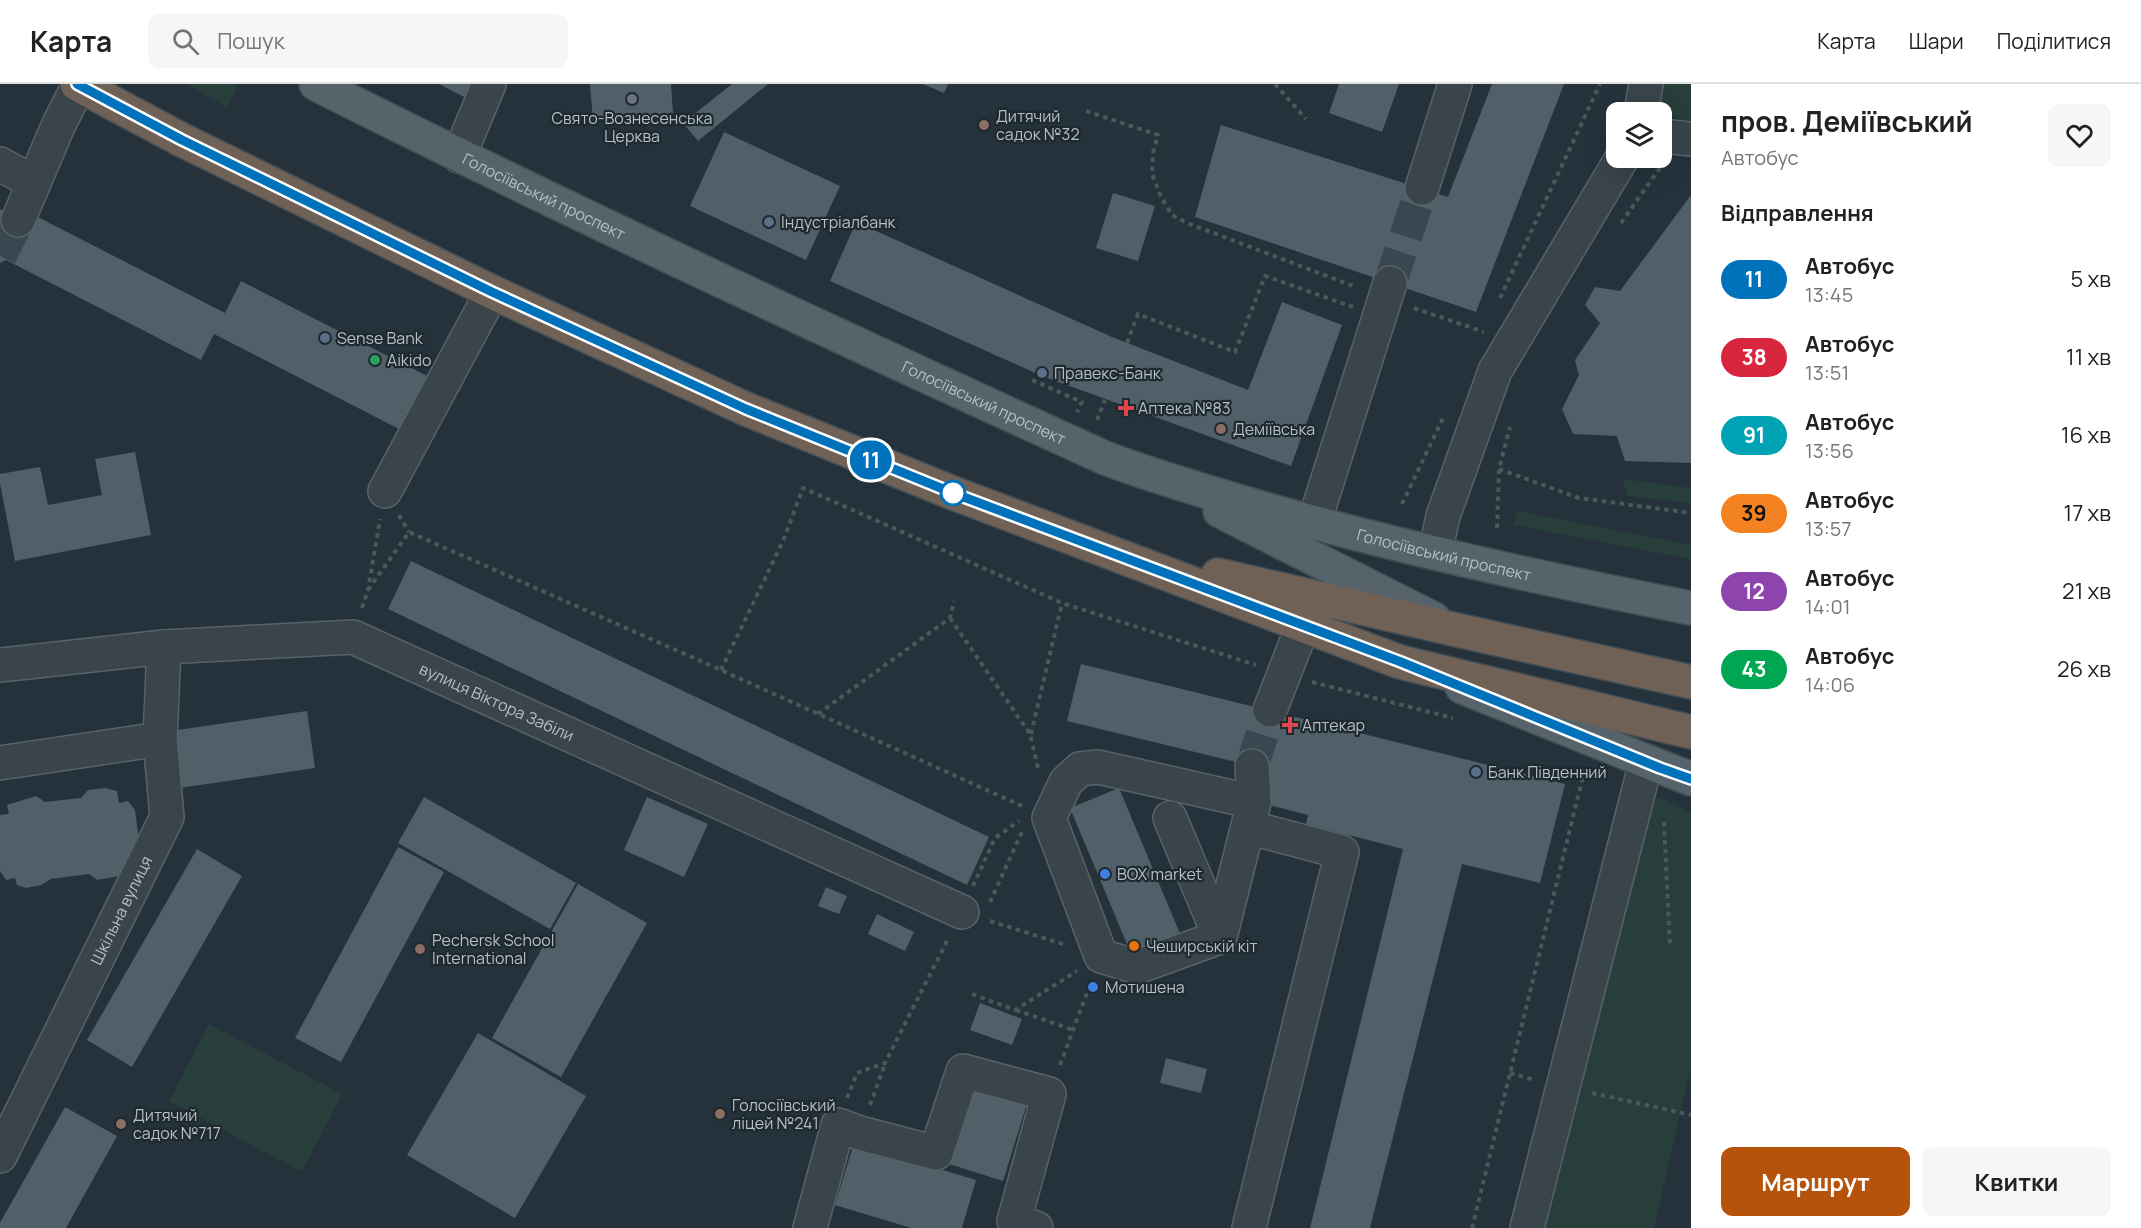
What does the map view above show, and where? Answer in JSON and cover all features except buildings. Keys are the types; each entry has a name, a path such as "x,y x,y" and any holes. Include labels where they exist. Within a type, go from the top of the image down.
{"highway":[{"path":"78,85 182,140 492,292 746,409 953,493 1401,662 1691,732"},
{"path":"1082,543 1691,682"}],"main road":[{"name":"Голосіївський проспект","path":"316,84 459,156 914,371 1104,458 1152,477 1314,523 1435,553 1691,608"},
{"path":"1152,477 1457,630"},
{"path":"1401,662 1653,765 1691,778"}],"street":[{"path":"459,156 489,84"},
{"path":"1426,177 1455,84"},
{"path":"1643,102 1646,84"},
{"path":"18,220 78,85"},
{"path":"0,164 34,183"},
{"path":"1435,553 1443,516 1495,372 1616,168"},
{"path":"385,491 492,292"},
{"path":"1314,523 1385,299"},
{"path":"1270,710 1303,625"},
{"name":"вулиця Віктора Забіли","path":"0,665 164,647 352,637 972,915"},
{"name":"Шкільна вулиця","path":"0,1156 168,817 160,739 164,647"},
{"path":"0,763 160,739"},
{"path":"1527,1228 1653,765"},
{"path":"1220,937 1251,815 1252,766"},
{"path":"1220,937 1137,967 1101,956 1042,815 1066,782 1080,769 1098,767 1251,815 1342,852 1249,1228"},
{"path":"1170,818 1220,937"},
{"path":"810,1228 849,1129 936,1153 963,1071 1049,1094 1014,1221 1036,1228"}],"path":[{"path":"1275,84 1306,119"},
{"path":"1500,300 1600,84"},
{"path":"1086,111 1158,135 1153,153 1152,174 1161,197 1172,215 1187,224 1385,299 1484,332 1479,343"},
{"path":"1620,226 1673,144"},
{"path":"1127,343 1138,314 1235,352 1265,276 1385,299"},
{"path":"1032,380 1082,402 1077,412"},
{"path":"1097,420 1105,400"},
{"path":"1402,504 1448,407"},
{"path":"1497,528 1499,469 1510,426"},
{"path":"1499,469 1579,498 1691,513"},
{"path":"721,670 783,541 803,488 1062,603 1284,674 1464,721"},
{"path":"352,637 368,590 385,491"},
{"path":"368,590 409,532 1042,815"},
{"path":"818,714 950,618 954,601"},
{"path":"950,618 1030,734 1062,603"},
{"path":"1653,765 1670,948"},
{"path":"1472,1228 1580,786"},
{"path":"972,915 995,838 1042,815"},
{"path":"849,1129 885,1063 1021,833 1042,815"},
{"path":"972,915 1101,956"},
{"path":"1015,1010 1101,956"},
{"path":"1063,1055 1101,956"},
{"path":"972,994 1073,1030"},
{"path":"849,1129 857,1073 885,1063"},
{"path":"1605,1096 1691,1115"}],"green space":[{"path":"186,84 238,84 228,108"},
{"path":"1661,84 1691,84 1691,124 1672,116 1672,102 1660,102"},
{"path":"1623,479 1691,488 1691,503 1628,496"},
{"path":"1516,511 1691,545 1691,559 1514,525"},
{"path":"1648,797 1663,799 1691,813 1691,1067 1654,1228 1541,1228"},
{"path":"209,1024 342,1094 302,1172 169,1101"}],"tunnel":[{"path":"1390,283 1422,188"},
{"path":"0,256 18,220"},
{"path":"1252,766 1270,710"}],"bus line":[{"name":"11","path":"77,84 182,140 492,292 746,409 1082,543 1401,662 1691,779"}],"place":[{"name":"Свято-Вознесенська Церква","path":"632,99"},
{"name":"Дитячий садок №32","path":"984,125"},
{"name":"Індустріалбанк","path":"769,222"},
{"name":"Sense Bank","path":"325,338"},
{"name":"Aikido","path":"375,360"},
{"name":"Правекс-Банк","path":"1042,373"},
{"name":"Аптека №83","path":"1126,408"},
{"name":"Деміївська","path":"1221,429"},
{"name":"Аптекар","path":"1290,725"},
{"name":"Банк Південний","path":"1476,772"},
{"name":"BOX market","path":"1105,874"},
{"name":"Чеширській кіт","path":"1134,946"},
{"name":"Pechersk School International","path":"420,949"},
{"name":"Мотишена","path":"1093,987"},
{"name":"Голосіївський ліцей №241","path":"720,1114"},
{"name":"Дитячий садок №717","path":"121,1124"}]}
